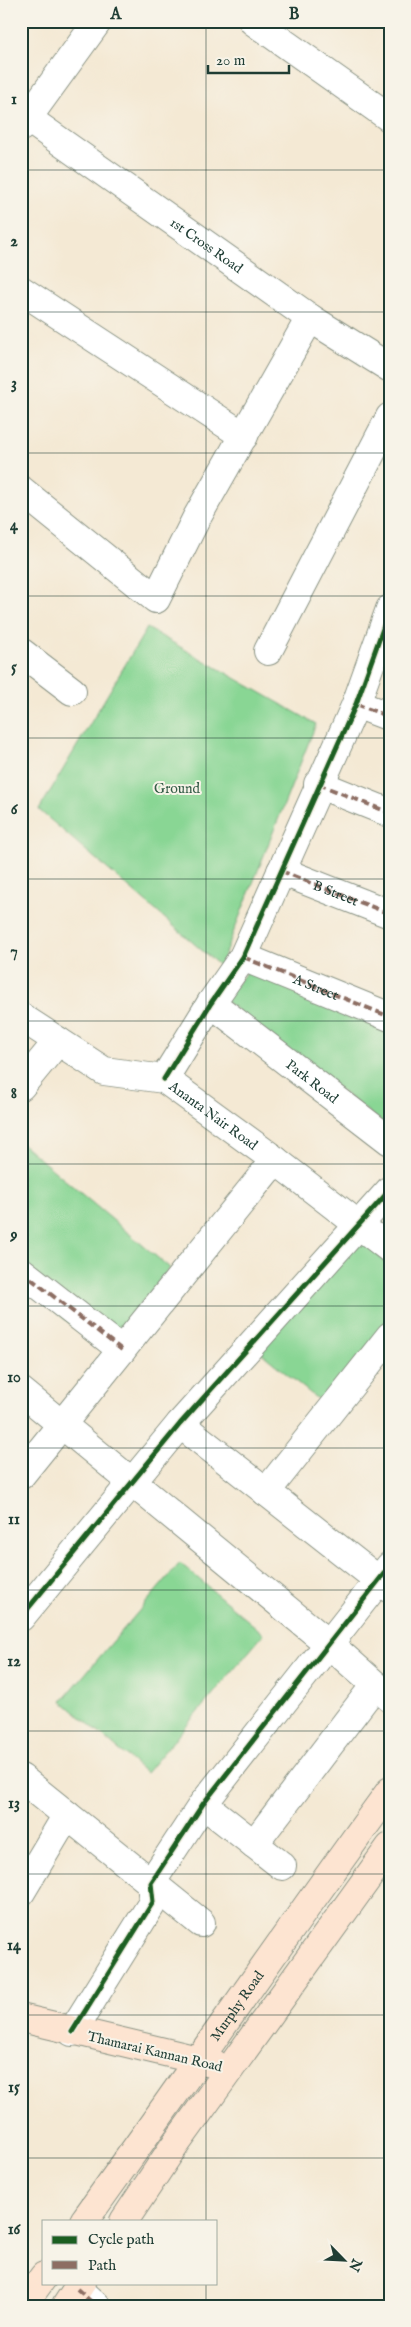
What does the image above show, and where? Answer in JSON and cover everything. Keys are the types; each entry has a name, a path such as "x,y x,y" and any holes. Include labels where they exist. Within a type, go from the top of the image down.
{"main road":[{"name":"Murphy Road","path":"85,2220 200,2060 261,1969 390,1791"},
{"path":"125,2220 390,1847"},
{"name":"Thamarai Kannan Road","path":"21,2018 72,2032 231,2068"},
{"path":"22,2306 42,2279"}],"street":[{"path":"24,123 98,21"},
{"path":"253,21 390,118"},
{"name":"1st Cross Road","path":"24,123 310,318 390,368"},
{"path":"21,290 244,436"},
{"path":"21,490 156,599 196,519 310,318"},
{"path":"268,651 390,417"},
{"path":"164,1079 211,1003 243,957 318,784 356,704 389,615"},
{"path":"21,652 72,691"},
{"path":"356,704 390,718"},
{"path":"318,784 390,813"},
{"name":"B Street","path":"281,871 390,914"},
{"name":"A Street","path":"243,957 390,1017"},
{"name":"Park Road","path":"211,1003 390,1141"},
{"name":"Ananta Nair Road","path":"21,1017 104,1071 164,1079 275,1160 390,1249"},
{"path":"21,1086 58,1041"},
{"path":"21,1475 275,1160"},
{"path":"21,1617 180,1424 390,1190"},
{"path":"21,1271 122,1350"},
{"path":"266,1492 390,1336"},
{"path":"21,1391 329,1644 382,1692 254,1844"},
{"path":"72,2032 153,1902 151,1883 203,1804 329,1644 386,1579 266,1492 180,1424"},
{"path":"21,1778 201,1923"},
{"path":"203,1804 282,1866"},
{"path":"21,1892 67,1815"}],"green space":[{"name":"Ground","path":"147,628 316,724 220,966 39,810"},
{"path":"250,968 390,1030 390,1129 224,1000"},
{"path":"21,1143 170,1268 102,1350 21,1283"},
{"path":"355,1236 390,1265 390,1319 321,1402 260,1352"},
{"path":"180,1563 264,1634 146,1773 62,1701"}],"marked path":[{"path":"356,704 390,717"},
{"path":"318,784 390,813"},
{"path":"281,871 390,914"},
{"path":"243,957 390,1017"},
{"path":"21,1271 122,1350"},
{"path":"77,2289 96,2306"}],"cycle path":[{"path":"164,1079 211,1003 243,957 356,704 390,609"},
{"path":"21,1617 180,1424 390,1190"},
{"path":"72,2032 153,1902 151,1883 203,1804 390,1566"}]}
